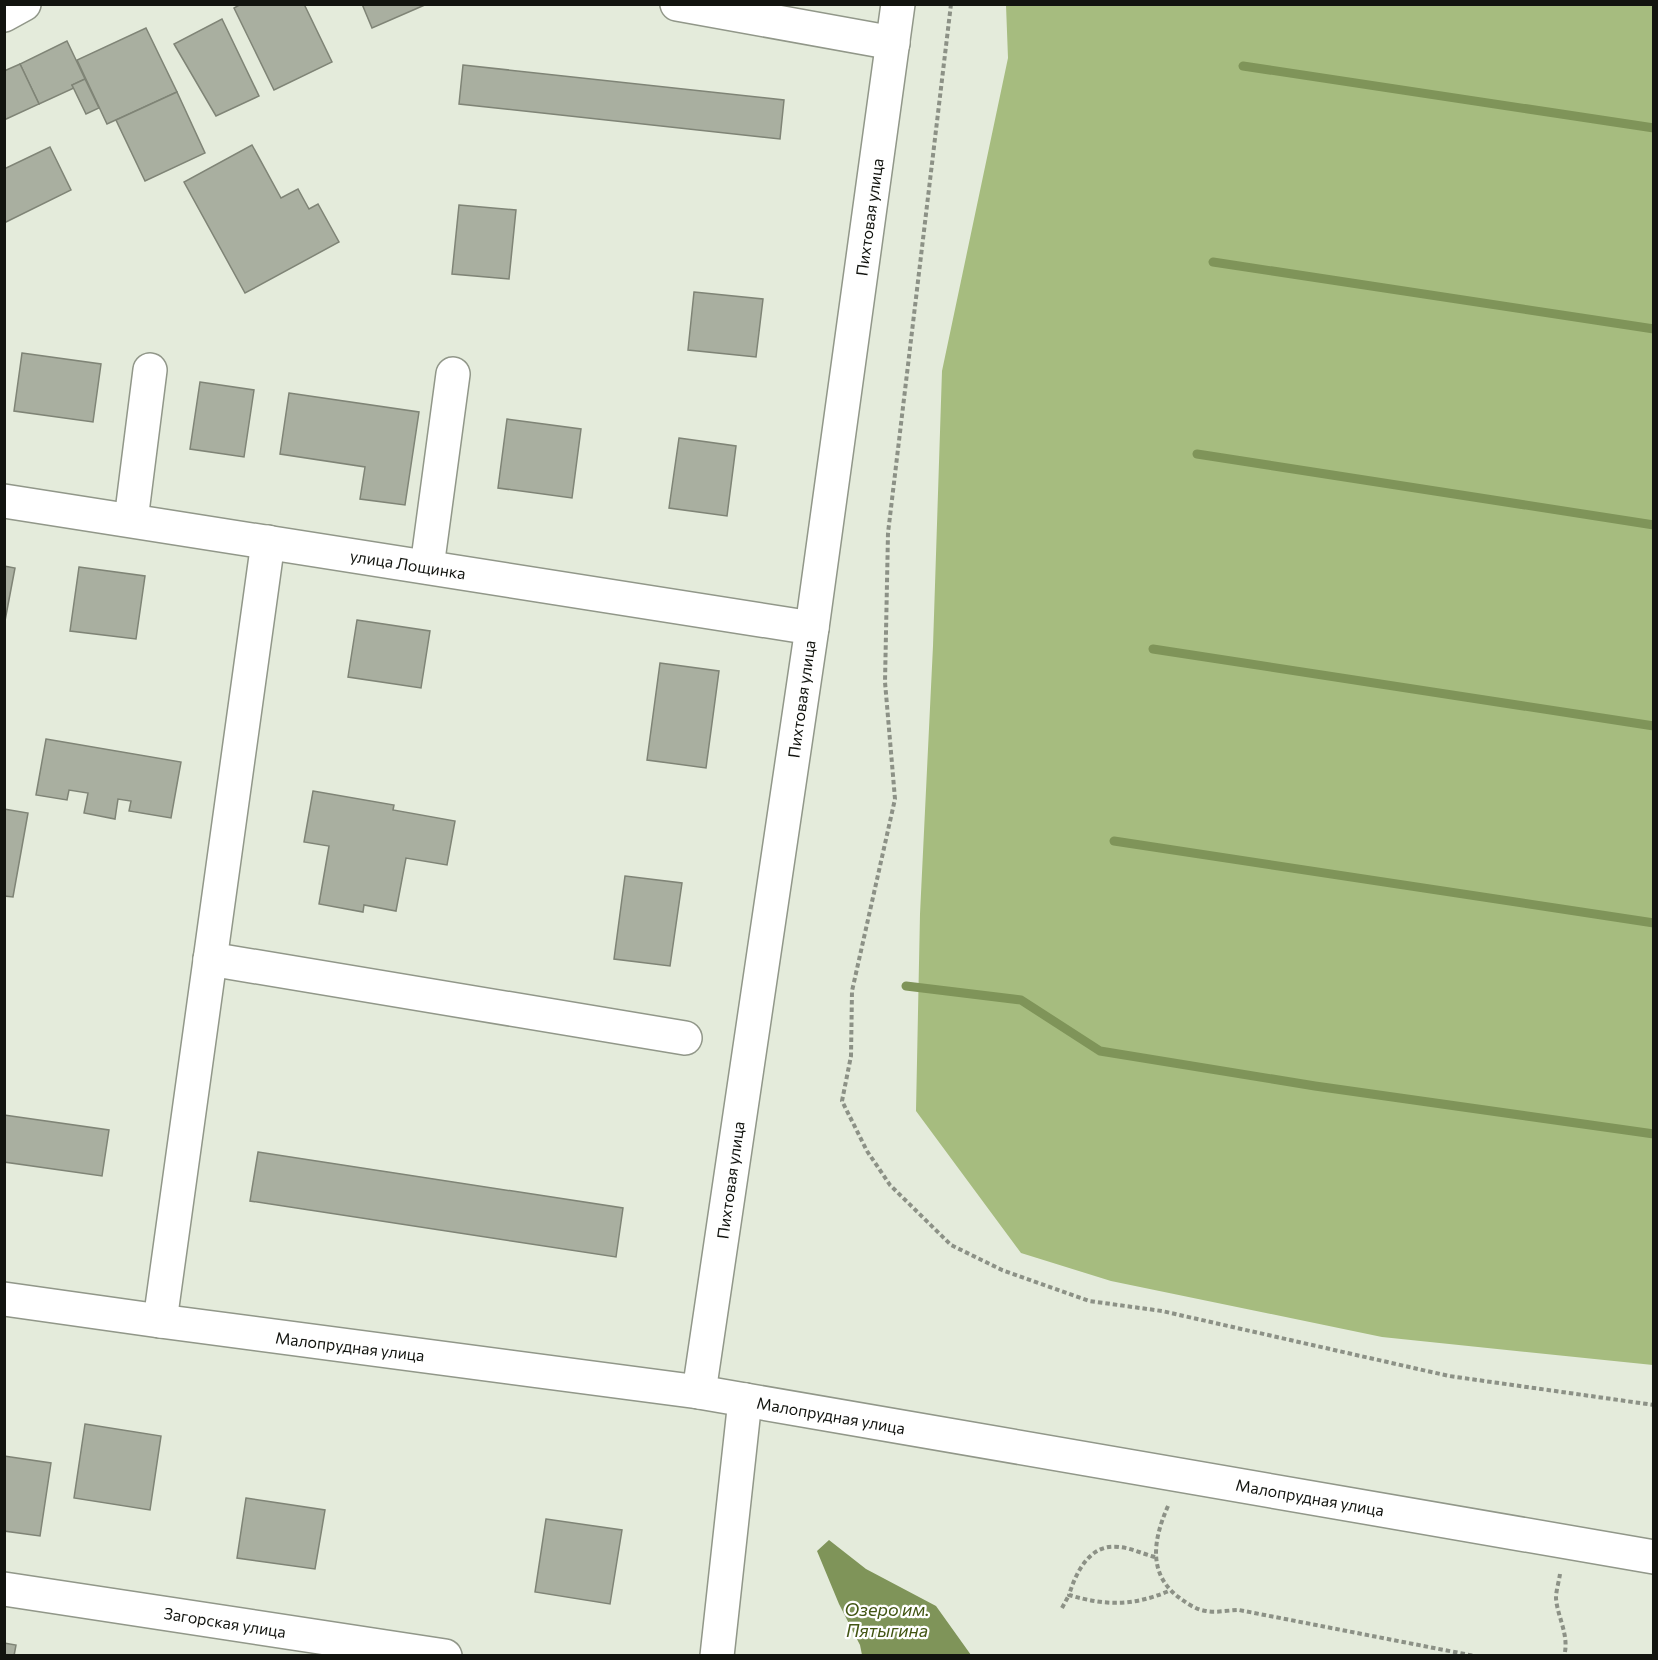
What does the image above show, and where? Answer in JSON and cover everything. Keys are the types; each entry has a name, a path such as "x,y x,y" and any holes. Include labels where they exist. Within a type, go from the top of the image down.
{"street":[{"path":"4,15 24,4"},
{"path":"676,4 893,43"},
{"name":"Пихтовая улица","path":"699,1392 812,628 898,4"},
{"path":"131,520 150,370"},
{"path":"427,567 453,374"},
{"name":"улица Лощинка","path":"4,501 812,628"},
{"path":"160,1321 268,542"},
{"path":"210,959 685,1038"},
{"name":"Малопрудная улица","path":"4,1299 699,1392 1653,1557"},
{"path":"717,1656 745,1400"},
{"name":"Загорская улица","path":"4,1589 445,1656"}],"path":[{"path":"951,4 888,533 885,682 895,799 852,991 851,1056 842,1101 867,1151 890,1185 951,1245 1002,1270 1089,1301 1161,1311 1449,1376 1653,1405"},
{"path":"1182,1475 1159,1526 1155,1557 1159,1572 1169,1591 1188,1604 1204,1611 1239,1610 1475,1656"},
{"path":"1564,1656 1566,1650 1563,1620 1556,1598 1565,1542"},
{"path":"1062,1608 1076,1574 1086,1559 1104,1548 1119,1547 1155,1557"},
{"path":"1068,1595 1089,1601 1123,1603 1147,1600 1169,1591"}],"shaded area":[{"path":"1006,5 1653,5 1653,1365 1382,1337 1111,1281 1021,1253 916,1111 920,914 933,646 942,371 1008,58"}],"water":[{"name":"Озеро им. Пятыгина","path":"829,1540 866,1569 936,1606 971,1655 862,1655 860,1645 839,1604 817,1551"}],"building":[{"path":"241,4 304,4 332,62 274,90 234,8"},
{"path":"362,4 427,4 372,28"},
{"path":"222,19 259,96 216,116 174,44"},
{"path":"146,28 177,92 107,124 77,60"},
{"path":"67,41 85,79 72,85 74,88 39,104 20,64"},
{"path":"20,64 39,104 4,120 4,71"},
{"path":"463,65 784,100 780,139 459,104"},
{"path":"85,79 99,108 86,114 72,85"},
{"path":"177,92 205,153 145,181 116,120"},
{"path":"252,145 281,198 298,189 309,209 318,204 339,242 245,293 184,182"},
{"path":"50,147 71,190 4,223 4,169"},
{"path":"459,205 516,210 509,279 452,274"},
{"path":"694,292 763,299 756,357 688,350"},
{"path":"22,353 101,364 93,422 14,411"},
{"path":"200,382 254,390 244,457 190,449"},
{"path":"289,393 419,412 405,505 360,499 365,467 280,454"},
{"path":"507,419 581,429 572,498 498,488"},
{"path":"679,438 736,446 727,516 669,508"},
{"path":"4,566 15,568 4,626"},
{"path":"79,567 145,576 136,639 70,631"},
{"path":"357,620 430,631 421,688 348,677"},
{"path":"660,663 719,671 706,768 647,760"},
{"path":"46,739 181,762 171,818 129,811 131,801 118,799 115,819 84,813 88,793 69,790 67,800 36,795"},
{"path":"313,791 394,805 393,810 455,821 447,865 406,858 396,911 364,905 363,912 319,904 329,846 304,842"},
{"path":"4,809 28,813 13,897 4,896"},
{"path":"625,876 682,883 670,966 614,959"},
{"path":"4,1115 109,1130 102,1176 4,1162"},
{"path":"258,1152 623,1208 616,1257 250,1201"},
{"path":"85,1424 161,1436 150,1510 74,1498"},
{"path":"4,1456 51,1463 40,1536 4,1531"},
{"path":"246,1498 325,1510 315,1569 237,1558"},
{"path":"546,1519 622,1530 610,1604 535,1592"},
{"path":"4,1643 16,1645 14,1656 4,1656"}],"waterway":[{"path":"1243,66 1654,128"},
{"path":"1213,262 1654,329"},
{"path":"1197,454 1654,525"},
{"path":"1153,649 1654,726"},
{"path":"1114,841 1654,923"},
{"path":"906,986 1021,1000 1100,1051 1315,1086 1654,1134"}]}
